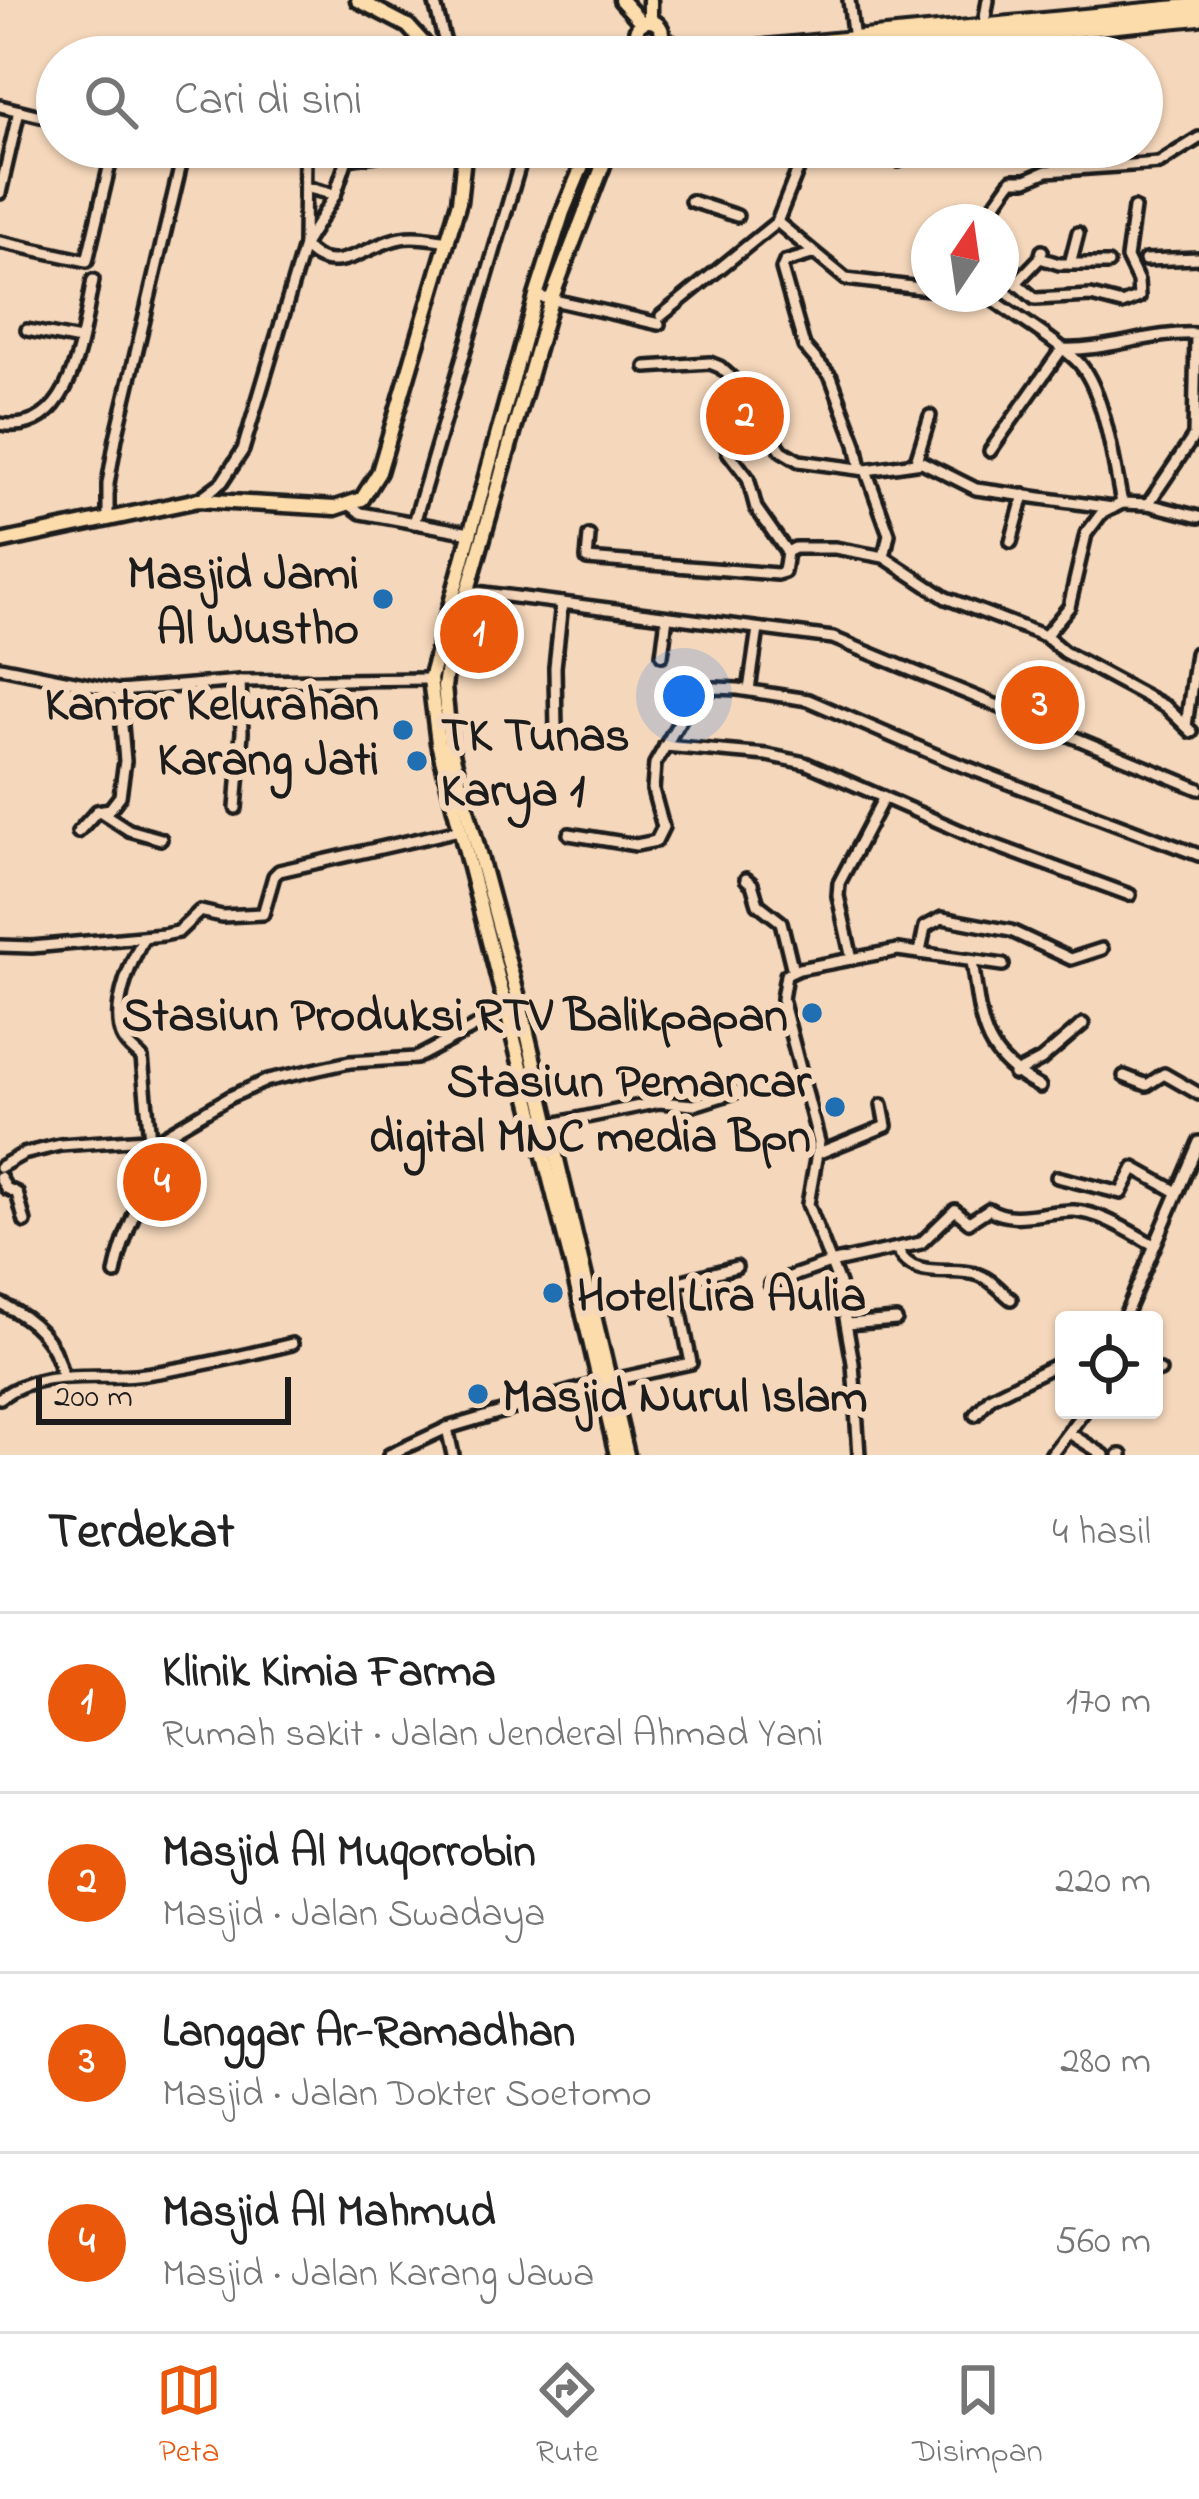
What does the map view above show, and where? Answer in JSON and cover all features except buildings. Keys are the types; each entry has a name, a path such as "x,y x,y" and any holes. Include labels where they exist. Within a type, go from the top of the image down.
{"highway":[{"path":"977,36 1199,6"},
{"path":"901,36 1199,16"}],"main road":[{"path":"358,0 408,26 417,36"},
{"path":"621,0 643,25 660,27 660,36"},
{"path":"639,36 650,0"},
{"path":"642,36 643,25"},
{"path":"0,542 198,500 329,507 365,496 379,472 449,241 464,168"},
{"path":"581,168 536,296 430,679 438,743 459,830 627,1455"},
{"path":"602,168 551,300 444,687 450,746 524,1020 605,1382 616,1455"},
{"path":"329,507 365,496"}],"street":[{"path":"434,0 443,36"},
{"path":"849,0 854,36"},
{"path":"983,29 988,0"},
{"path":"1092,23 1095,0"},
{"path":"0,106 36,115"},
{"path":"0,193 19,111"},
{"path":"1163,160 1199,138"},
{"path":"0,242 87,261 109,168"},
{"path":"108,518 116,438 180,168"},
{"path":"306,168 304,246 312,255 340,260 398,238 449,241"},
{"path":"198,500 222,482 244,450 304,246 335,195 344,168"},
{"path":"414,523 519,168"},
{"path":"536,296 660,320 777,222 799,168"},
{"path":"995,204 1012,180 1089,168"},
{"path":"305,187 335,195"},
{"path":"691,201 736,216"},
{"path":"1019,290 1043,302 1082,296 1133,302 1139,297 1139,285 1127,258 1134,208"},
{"path":"777,222 850,280 911,287"},
{"path":"1070,264 1078,233"},
{"path":"812,254 785,262 782,269 804,346 831,377 887,528 884,557"},
{"path":"1019,280 1041,255 1070,264 1108,264"},
{"path":"1144,260 1199,257"},
{"path":"0,424 17,427 29,422 52,406 70,383 94,280"},
{"path":"1010,312 1088,374 1107,435 1118,506"},
{"path":"27,330 80,340"},
{"path":"1062,350 1101,349 1171,333 1196,334 1197,435 1148,504"},
{"path":"990,451 1062,350"},
{"path":"646,367 716,364 735,381 787,455 809,464 863,470 916,461 969,487 1118,506 1148,504 1199,517"},
{"path":"590,536 586,559 605,563 784,572 787,552 756,508 748,478 728,452 720,409"},
{"path":"916,461 930,416"},
{"path":"1012,542 1024,495"},
{"path":"349,504 361,513 470,533"},
{"path":"1045,636 1069,607 1086,534 1094,520 1118,506"},
{"path":"787,552 835,548 884,557 946,598 1045,636 1053,646 1166,707 1189,729 1196,653"},
{"path":"469,591 833,638 1199,789"},
{"path":"556,734 555,661 562,603"},
{"path":"662,655 667,617"},
{"path":"749,690 758,628"},
{"path":"0,667 119,691 240,681 430,679"},
{"path":"236,808 242,732 240,681"},
{"path":"569,834 636,845 656,841 663,822 653,772 698,697 715,688 808,700 945,759 1199,855"},
{"path":"78,832 120,796 119,691"},
{"path":"665,746 805,763 983,841 1130,895"},
{"path":"109,772 123,772"},
{"path":"852,959 839,883 884,799"},
{"path":"101,812 129,830 160,838"},
{"path":"0,946 178,932 200,911 222,916 263,914 274,876 292,866 459,830"},
{"path":"746,879 758,904 781,922 793,971"},
{"path":"920,952 925,927 942,917 1011,931 1071,959 1102,950"},
{"path":"115,1274 124,1234 146,1187 155,1138 142,1058 126,1044 119,1029 125,984 144,937"},
{"path":"859,1455 839,1284 808,1204 819,1153 814,1114 782,984 793,971 898,950 1003,965"},
{"path":"973,961 986,1040 1013,1073 1040,1088"},
{"path":"0,1167 23,1154 60,1144 155,1138 268,1080 350,1061 416,1058 507,1010"},
{"path":"1013,1073 1041,1060 1083,1024"},
{"path":"1124,1076 1147,1084 1164,1073 1199,1094"},
{"path":"548,1125 659,1102 694,1105 745,1089"},
{"path":"819,1153 886,1126 882,1105"},
{"path":"1128,1311 1199,1142"},
{"path":"1057,1177 1121,1193 1134,1168 1178,1192"},
{"path":"0,1177 6,1188 17,1193 25,1222"},
{"path":"770,1284 830,1263 921,1244 955,1210 969,1222 989,1209 1002,1217 1086,1213 1154,1245"},
{"path":"898,1250 908,1265 980,1275 1011,1299"},
{"path":"389,1455 447,1427 691,1363 694,1359 675,1283 736,1267"},
{"path":"2,1304 44,1331 62,1374"},
{"path":"847,1324 896,1319"},
{"path":"0,1398 62,1374 128,1377 196,1367 292,1344"},
{"path":"975,1415 991,1397 1055,1365"},
{"path":"1051,1455 1079,1419"},
{"path":"447,1427 453,1455"},
{"path":"1070,1433 1104,1455"}],"place":[{"name":"Masjid Al Muqorrobin","path":"745,416"},
{"name":"Masjid Jami Al Wustho","path":"383,599"},
{"name":"Klinik Kimia Farma","path":"479,634"},
{"name":"Langgar Ar-Ramadhan","path":"1040,705"},
{"name":"Kantor Kelurahan Karang Jati","path":"403,730"},
{"name":"TK Tunas Karya 1","path":"417,761"},
{"name":"Stasiun Produksi RTV Balikpapan","path":"812,1013"},
{"name":"Stasiun Pemancar digital MNC media Bpn","path":"835,1107"},
{"name":"Masjid Al Mahmud","path":"162,1182"},
{"name":"Hotel Lira Aulia","path":"553,1293"},
{"name":"Masjid Nurul Islam","path":"478,1394"}]}
